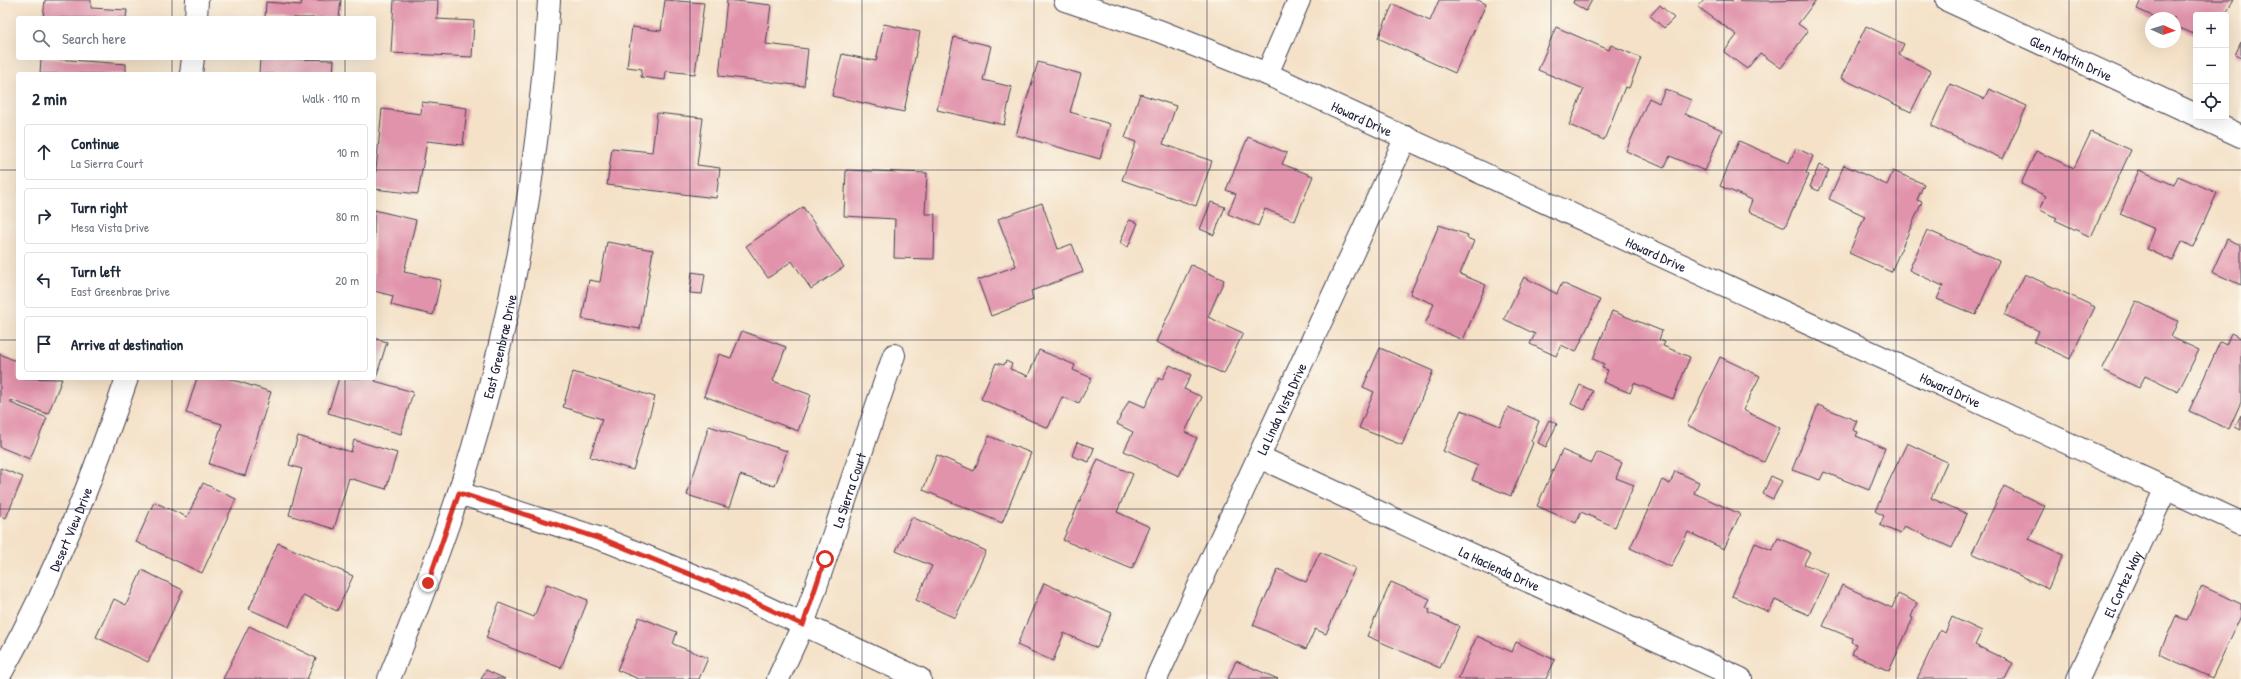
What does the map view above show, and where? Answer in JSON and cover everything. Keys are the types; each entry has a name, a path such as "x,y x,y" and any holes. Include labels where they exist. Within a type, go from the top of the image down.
{"street":[{"path":"196,16 197,0"},
{"name":"East Greenbrae Drive","path":"389,679 428,583 459,493 474,446 505,325 529,201 544,76 549,0"},
{"name":"Howard Drive","path":"1065,0 1159,31 1267,74 2241,523"},
{"path":"1267,74 1298,0"},
{"name":"Glen Martin Drive","path":"1947,0 2193,114"},
{"path":"191,72 193,60"},
{"path":"2206,120 2241,136"},
{"name":"La Linda Vista Drive","path":"1156,679 1406,137"},
{"name":"La Sierra Court","path":"778,679 803,625 894,356"},
{"name":"Desert View Drive","path":"0,675 20,640 64,546 101,456 126,380"},
{"name":"La Hacienda Drive","path":"1259,456 1741,679"},
{"name":"El Cortez Way","path":"2078,679 2166,488"},
{"path":"459,493 610,542 729,590 920,679"}],"building":[{"path":"45,0 91,0 91,8 127,10 126,16 43,16"},
{"path":"302,0 341,0 339,16 265,16 266,2 301,5"},
{"path":"394,0 438,0 437,19 474,21 472,57 391,53"},
{"path":"665,0 704,3 695,74 666,71 665,80 641,77 642,69 627,67 632,27 661,31"},
{"path":"727,0 771,5 766,44 808,49 804,86 719,76"},
{"path":"1439,0 1478,0 1486,4 1455,73 1378,38 1393,4 1430,21"},
{"path":"1574,0 1592,0 1586,11 1573,3"},
{"path":"1704,0 1816,0 1798,24 1808,31 1781,68 1760,53 1747,69 1724,52 1737,35 1698,7"},
{"path":"2141,0 2234,0 2227,12 2193,12 2193,34 2181,29 2181,12 2145,13 2137,9"},
{"path":"1660,5 1674,18 1664,28 1650,16"},
{"path":"884,24 920,32 904,112 832,96 842,54 876,61"},
{"path":"1866,26 1904,44 1899,55 1931,71 1911,112 1841,78"},
{"path":"1556,27 1609,50 1611,45 1641,58 1629,88 1625,87 1604,140 1569,125 1584,89 1538,70"},
{"path":"954,37 991,46 983,80 1012,87 1004,125 937,110"},
{"path":"2241,42 2241,58 2235,55"},
{"path":"41,60 69,60 126,64 126,72 40,72"},
{"path":"260,60 334,60 333,72 259,72"},
{"path":"1038,62 1081,74 1070,112 1110,124 1100,159 1016,135"},
{"path":"1950,84 1984,99 1989,89 2027,106 2003,159 1931,126"},
{"path":"1665,89 1691,100 1685,114 1722,130 1705,171 1670,156 1664,168 1626,151 1649,98 1659,103"},
{"path":"1140,94 1176,106 1163,144 1212,161 1196,206 1122,180 1136,142 1125,138"},
{"path":"422,102 467,108 463,145 427,141 418,194 376,189 376,169 382,109 421,114"},
{"path":"657,113 703,118 697,165 720,168 716,198 607,185 612,148 652,152"},
{"path":"2091,132 2131,150 2091,237 2055,220 2057,218 2040,210 2046,196 2021,184 2036,151 2074,168"},
{"path":"1248,137 1287,153 1282,164 1313,176 1295,221 1265,209 1258,226 1228,214 1236,194 1226,190"},
{"path":"1739,141 1789,163 1796,148 1813,156 1806,173 1809,175 1785,227 1748,211 1752,200 1720,186"},
{"path":"1819,165 1829,170 1819,191 1810,187"},
{"path":"1844,165 1887,185 1893,171 1924,184 1917,200 1922,202 1891,272 1849,253 1865,216 1829,199"},
{"path":"846,170 927,173 925,214 935,214 934,259 894,258 895,219 844,216"},
{"path":"2139,170 2174,185 2178,176 2217,193 2193,247 2182,241 2173,261 2147,249 2155,229 2120,214"},
{"path":"1211,202 1225,207 1214,235 1200,229"},
{"path":"1042,203 1058,249 1072,244 1083,272 1031,291 1033,300 991,316 978,280 1016,266 998,219"},
{"path":"803,207 844,267 811,289 792,261 768,278 746,246"},
{"path":"376,210 416,220 404,272 441,280 433,315 391,305 393,296 376,292"},
{"path":"1129,220 1138,223 1128,247 1120,243"},
{"path":"1439,225 1468,235 1467,238 1474,241 1460,274 1486,285 1463,340 1425,324 1434,304 1410,294"},
{"path":"1927,230 1999,261 1976,315 1937,299 1943,286 1909,270"},
{"path":"2227,239 2241,245 2241,285 2212,272"},
{"path":"607,242 653,250 640,329 582,319 589,280 600,282"},
{"path":"1191,265 1224,280 1208,317 1243,333 1224,374 1156,342"},
{"path":"692,272 705,274 702,294 690,293"},
{"path":"2025,274 2095,307 2070,359 2034,342 2039,331 2005,315"},
{"path":"1524,277 1557,294 1562,283 1600,300 1576,352 1561,345 1556,356 1530,344 1535,334 1504,319"},
{"path":"2136,301 2178,321 2171,337 2199,350 2178,392 2145,376 2139,388 2102,370"},
{"path":"1612,311 1662,331 1659,340 1665,342 1663,346 1690,357 1673,399 1634,383 1630,393 1603,382 1608,370 1602,368 1604,364 1593,359"},
{"path":"742,331 786,347 773,381 811,395 798,431 704,396 719,354 731,358"},
{"path":"2231,333 2241,338 2241,402 2229,429 2189,411 2220,342 2226,345"},
{"path":"376,339 387,342 376,378"},
{"path":"1380,348 1433,371 1402,445 1359,428 1374,392 1363,387"},
{"path":"1039,350 1075,365 1073,370 1092,378 1079,403 1062,397 1048,428 981,399 996,363 1004,365 1006,361 1012,364 1010,369 1028,376"},
{"path":"0,354 16,361 16,380 62,380 48,414 11,400 11,403 47,418 30,459 0,447"},
{"path":"1720,357 1760,376 1743,410 1780,428 1764,462 1687,425"},
{"path":"1170,365 1191,375 1184,389 1202,397 1185,432 1197,438 1179,476 1124,451 1133,432 1117,424 1129,400 1145,407 1159,378 1162,380"},
{"path":"573,372 655,397 633,470 590,457 602,419 563,407"},
{"path":"196,380 233,380 271,392 245,476 209,464 222,424 186,413"},
{"path":"338,380 375,380 413,392 401,434 328,413"},
{"path":"1580,385 1593,391 1585,410 1571,404"},
{"path":"1818,405 1857,421 1853,430 1858,432 1856,436 1885,448 1869,490 1824,472 1820,480 1792,470"},
{"path":"1508,407 1539,421 1531,441 1533,443 1511,496 1472,480 1478,466 1443,451 1461,410 1500,426"},
{"path":"2241,415 2241,430 2235,427"},
{"path":"1549,420 1557,424 1546,447 1538,443"},
{"path":"709,426 787,451 775,486 740,475 729,508 687,495"},
{"path":"298,436 351,452 354,440 397,453 386,489 349,478 334,529 289,515 302,469 289,465"},
{"path":"989,436 1031,453 1002,523 923,490 937,455 974,471"},
{"path":"1077,442 1094,448 1089,462 1072,456"},
{"path":"1907,443 1947,462 1931,498 1967,514 1952,548 1904,526 1900,534 1880,525 1884,516 1875,511"},
{"path":"1562,450 1592,463 1597,452 1622,463 1616,478 1634,485 1615,527 1581,512 1576,523 1537,506"},
{"path":"1098,459 1133,474 1117,512 1150,527 1132,569 1063,540"},
{"path":"0,468 23,477 6,518 0,516"},
{"path":"1675,471 1699,482 1694,493 1740,514 1724,549 1688,532 1671,567 1630,548 1662,480 1670,484"},
{"path":"1771,476 1782,481 1773,499 1763,494"},
{"path":"203,483 236,499 202,573 136,542 154,502 187,517"},
{"path":"2004,486 2045,506 2029,539 2063,555 2048,589 1972,553"},
{"path":"912,517 986,551 955,618 916,600 932,566 896,551"},
{"path":"1778,538 1810,552 1804,564 1828,574 1809,615 1775,600 1769,612 1732,596 1755,543 1772,550"},
{"path":"278,543 353,576 337,611 303,595 289,627 249,609"},
{"path":"1320,552 1355,568 1326,634 1315,629 1306,649 1253,625 1278,569 1306,582"},
{"path":"142,570 183,590 148,662 96,637 114,599 126,605"},
{"path":"1391,582 1430,599 1426,608 1430,610 1429,613 1459,626 1440,668 1367,636"},
{"path":"1044,583 1112,613 1097,648 1064,633 1053,661 1017,645"},
{"path":"547,584 588,600 561,668 486,638 499,603 534,617"},
{"path":"1842,585 1892,608 1898,594 1917,603 1911,617 1913,618 1889,671 1852,654 1856,644 1851,642 1852,638 1823,626"},
{"path":"2202,586 2241,604 2241,616 2212,678 2159,654 2176,616 2187,620"},
{"path":"639,617 677,632 673,644 708,658 699,679 639,679 617,670"},
{"path":"1952,617 1982,631 1975,645 2013,663 2005,679 1917,679 1940,630 1945,633"},
{"path":"249,626 316,658 307,679 223,679"},
{"path":"1477,636 1512,652 1516,642 1555,660 1546,679 1458,679"},
{"path":"1236,661 1241,663 1278,679 1228,679"},
{"path":"486,670 505,679 481,679"}],"route":[{"path":"428,583 459,493 610,542 729,590 803,625 825,559"}]}
